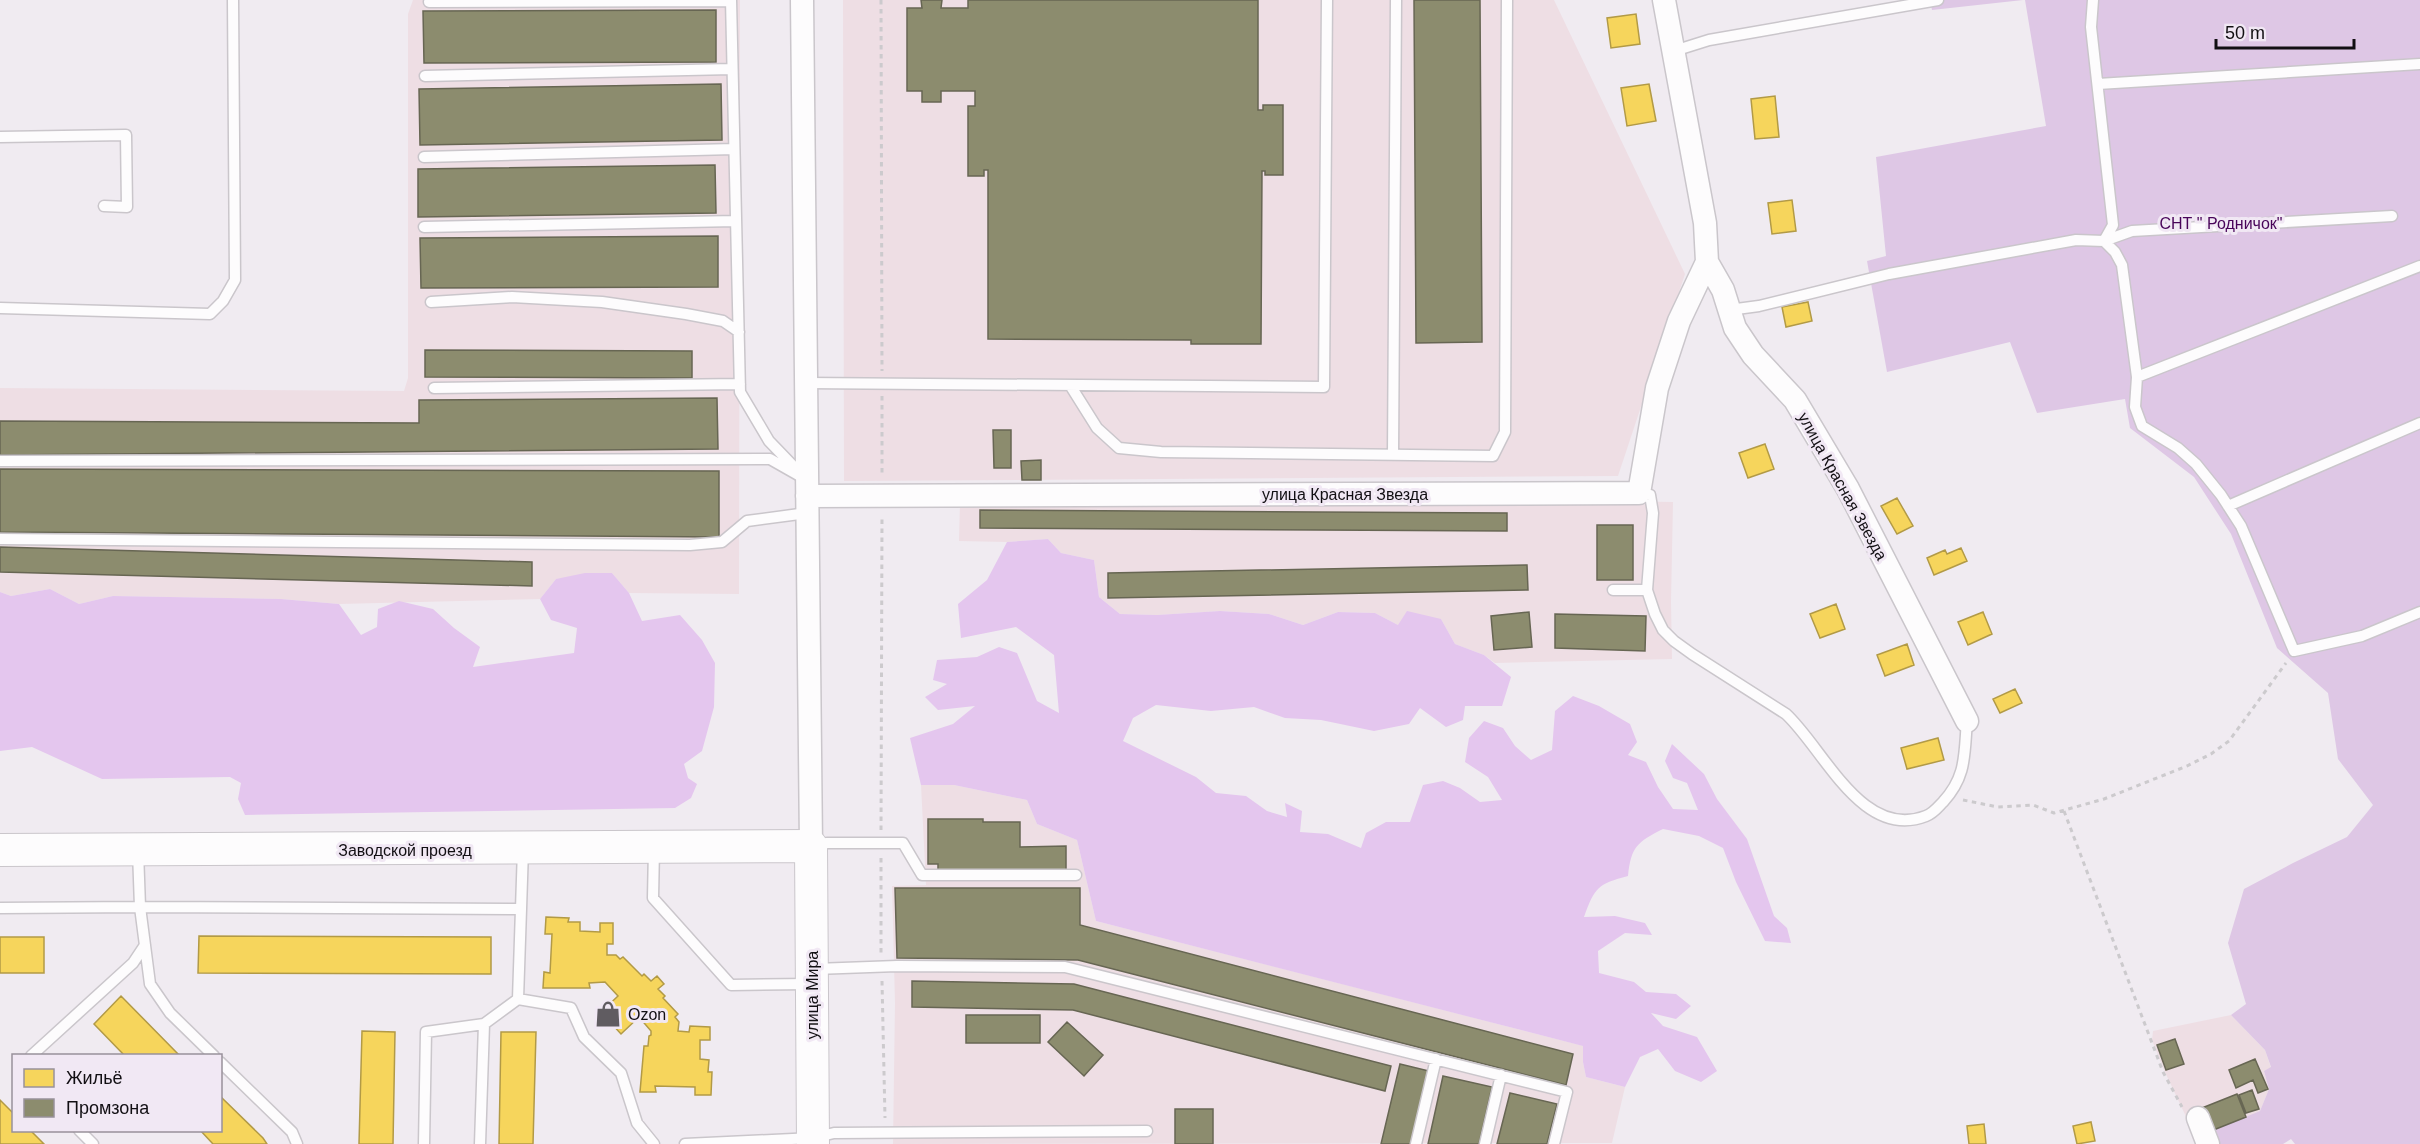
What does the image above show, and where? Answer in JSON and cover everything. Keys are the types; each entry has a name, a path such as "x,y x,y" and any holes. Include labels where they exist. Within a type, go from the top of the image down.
{"main road":[{"name":"Заводской проезд","path":"0,850 811,846"},
{"name":"улица Мира","path":"811,846 813,1141"}],"street":[{"path":"802,0 811,846"},
{"name":"улица Красная Звезда","path":"807,496 1639,493 1657,388 1679,321 1707,262 1705,223 1664,0"},
{"name":"улица Красная Звезда","path":"1707,262 1724,290 1735,328 1753,355 1795,400 1848,489 1967,721"},
{"path":"2198,1118 2208,1144"}],"lane":[{"path":"0,308 210,314 223,301 235,280 233,0"},
{"path":"806,383 1324,387 1327,0"},
{"path":"1393,455 1396,0"},
{"path":"1070,385 1097,428 1119,448 1161,452 1493,456 1505,432 1507,0"},
{"path":"1674,51 1709,40 1938,0"},
{"path":"2093,0 2091,27 2113,225 2104,241"},
{"path":"429,2 731,1 740,392 769,441 807,496"},
{"path":"2098,84 2420,64"},
{"path":"425,76 732,69"},
{"path":"0,137 126,135 127,207 104,206"},
{"path":"424,157 734,149"},
{"path":"1730,310 1759,306 1889,274 2076,240 2104,241 2132,231 2392,216"},
{"path":"424,227 736,221"},
{"path":"2104,241 2115,252 2122,265 2137,377 2136,407 2142,426 2178,448 2196,464 2241,525 2294,651 2362,636 2420,612"},
{"path":"2137,377 2420,266"},
{"path":"431,302 512,297 602,302 723,321 739,332"},
{"path":"435,388 740,384"},
{"path":"2228,506 2420,423"},
{"path":"0,461 770,459 807,496"},
{"path":"1639,493 1650,495 1653,513 1647,590 1655,614 1664,630 1692,654 1786,714 1799,726 1845,787 1878,815 1898,820 1918,819 1932,813 1958,783 1965,762 1967,721"},
{"path":"0,539 690,545 722,542 747,521 807,496"},
{"path":"1613,590 1647,590"},
{"path":"811,846 827,843 903,843 922,875 1076,876"},
{"path":"654,848 653,898 731,985 812,977 882,966 1065,967 1568,1092 1554,1144"},
{"path":"518,999 523,849"},
{"path":"138,851 140,907 150,984 170,1013 212,1054"},
{"path":"0,908 521,909"},
{"path":"33,1054 133,963 145,945"},
{"path":"424,1144 426,1032 484,1024 518,999 571,1008 584,1037 621,1073 637,1123 654,1144"},
{"path":"480,1144 484,1024"},
{"path":"1416,1144 1436,1059"},
{"path":"222,1064 292,1132 297,1144"},
{"path":"1485,1144 1502,1075"},
{"path":"686,1144 813,1141 834,1133 1147,1131"},
{"path":"80,1132 93,1144"}],"path":[{"path":"881,0 882,378"},
{"path":"882,390 881,843 885,1133"},
{"path":"1949,795 1998,807 2033,805 2054,813 2104,799 2211,754 2229,741 2245,722 2294,651"},
{"path":"2064,811 2163,1072 2181,1107 2198,1118"}],"shaded area":[{"path":"413,0 740,0 739,594 629,593 612,573 556,579 540,599 339,604 281,599 113,596 79,604 50,589 11,596 0,592 0,388 404,391 408,378 408,14"},
{"path":"843,0 1554,0 1685,274 1618,476 844,481"},
{"path":"1546,500 1673,502 1672,659 1495,663 1484,655 1455,644 1441,619 1398,625 1375,613 1338,612 1303,625 1269,614 1220,611 1157,615 1120,614 1099,597 1094,560 1061,553 1048,539 1007,542 959,541 960,503"},
{"path":"1048,539 1061,553 1094,560 1099,597 1120,614 1157,615 1220,611 1269,614 1303,625 1338,612 1375,613 1398,625 1407,611 1441,619 1455,644 1484,655 1511,677 1502,706 1465,706 1463,720 1446,727 1420,708 1409,724 1374,731 1321,720 1285,718 1254,707 1211,711 1156,705 1133,718 1123,741 1196,777 1216,793 1246,796 1267,811 1287,817 1285,803 1302,811 1300,832 1328,834 1361,848 1366,833 1386,822 1410,822 1423,785 1443,781 1460,788 1480,802 1502,800 1488,777 1465,762 1469,738 1484,721 1503,728 1515,746 1531,760 1552,750 1555,711 1573,696 1599,706 1630,724 1637,742 1628,755 1646,762 1658,787 1673,809 1698,810 1687,783 1673,778 1665,761 1672,744 1704,774 1717,799 1747,839 1774,916 1787,928 1791,943 1765,941 1736,882 1723,848 1699,836 1663,829 1637,846 1631,858 1628,876 1599,888 1591,899 1584,917 1615,916 1645,923 1652,935 1625,933 1598,951 1599,973 1634,982 1646,992 1676,994 1691,1006 1676,1019 1651,1013 1663,1026 1697,1037 1717,1071 1701,1082 1675,1071 1658,1049 1640,1057 1625,1087 1586,1077 1583,1046 1096,921 1077,840 1037,824 1027,800 954,785 921,785 910,738 953,724 975,706 938,710 925,697 947,684 933,680 937,660 977,657 999,647 1017,653 1037,701 1059,713 1054,655 1016,627 961,638 958,604 987,580 1007,542"},
{"path":"585,573 612,573 629,593 642,621 680,615 702,640 715,663 714,707 702,751 684,764 688,778 697,784 691,798 675,808 245,815 238,799 241,783 230,777 102,779 32,747 0,751 0,592 11,596 50,589 79,604 113,596 281,599 339,604 361,635 377,627 378,609 399,601 433,609 480,647 473,667 574,653 577,628 551,620 540,599 556,579"},
{"path":"921,785 954,785 1027,800 1037,824 1077,840 1096,921 1584,1046 1583,1062 1586,1077 1625,1087 1612,1143 893,1144 895,1003 892,886 926,885"},
{"path":"2231,1015 2265,1050 2271,1068 2264,1071 2269,1089 2260,1111 2197,1140 2164,1070 2152,1040 2153,1031"}],"green space":[{"path":"1930,0 2023,0 1932,10"},
{"name":"СНТ \" Родничок\"","path":"2025,0 2420,0 2420,1144 2295,1144 2291,1139 2283,1144 2217,1144 2211,1131 2260,1111 2269,1089 2264,1071 2271,1067 2265,1050 2231,1015 2246,1004 2228,943 2244,889 2347,837 2373,805 2338,759 2328,693 2277,648 2231,534 2194,477 2130,428 2125,399 2037,413 2010,342 1887,372 1867,261 1886,256 1876,157 2046,126"}],"building: Жильё":[{"path":"1636,14 1640,44 1611,48 1607,18"},
{"path":"1649,84 1656,121 1627,126 1621,88"},
{"path":"1775,96 1779,137 1755,139 1751,99"},
{"path":"1792,200 1796,231 1772,234 1768,203"},
{"path":"1808,302 1812,321 1786,327 1782,307"},
{"path":"1765,444 1774,469 1748,478 1739,453"},
{"path":"1897,498 1913,526 1897,534 1881,506"},
{"path":"1961,548 1967,561 1934,575 1927,558 1945,550 1947,554"},
{"path":"1836,604 1845,629 1820,638 1810,614"},
{"path":"1983,612 1992,634 1968,645 1958,622"},
{"path":"1907,644 1914,665 1885,676 1877,655"},
{"path":"2015,689 2022,703 2000,713 1993,699"},
{"path":"1938,738 1944,760 1907,769 1901,748"},
{"path":"546,917 569,918 568,922 580,922 580,931 600,932 600,923 613,923 613,944 607,944 607,955 616,955 620,959 623,957 642,976 644,974 651,981 657,976 664,984 658,989 678,1014 675,1017 679,1022 678,1031 689,1032 690,1026 710,1027 710,1040 700,1040 700,1059 709,1060 708,1072 712,1072 711,1095 695,1095 695,1087 655,1086 656,1092 640,1092 644,1046 648,1046 651,1031 639,1017 621,1034 601,1012 618,996 605,982 589,983 590,988 543,988 544,972 550,973 552,934 545,934"},
{"path":"199,936 491,937 491,974 198,973"},
{"path":"0,937 44,937 44,973 0,973"},
{"path":"121,996 178,1054 123,1054 94,1024"},
{"path":"362,1031 395,1032 393,1144 359,1144"},
{"path":"501,1032 536,1032 533,1144 499,1144"},
{"path":"222,1098 267,1144 213,1144 202,1132 222,1132"},
{"path":"0,1100 12,1112 12,1132 32,1132 44,1144 0,1144"},
{"path":"2091,1122 2095,1141 2077,1144 2073,1126"},
{"path":"1984,1124 1986,1144 1969,1144 1967,1126"}],"building: Промзона":[{"path":"921,0 942,0 941,8 968,8 968,0 1258,0 1258,110 1263,110 1263,105 1283,105 1283,175 1265,175 1265,171 1262,171 1261,344 1191,344 1191,340 988,339 988,170 984,170 984,176 968,176 968,106 975,106 975,91 941,91 941,102 922,102 922,91 907,91 907,8 922,8"},
{"path":"1414,0 1480,0 1482,342 1416,343"},
{"path":"716,10 716,62 424,63 423,11"},
{"path":"721,84 722,140 420,145 419,89"},
{"path":"715,165 716,213 418,217 418,169"},
{"path":"718,236 718,287 421,288 420,238"},
{"path":"425,350 692,351 692,378 425,377"},
{"path":"717,398 718,449 0,455 0,421 419,423 419,400"},
{"path":"993,430 1011,430 1011,468 994,468"},
{"path":"1041,460 1041,480 1022,480 1021,461"},
{"path":"0,469 719,471 719,537 0,532"},
{"path":"980,510 1507,513 1507,531 980,528"},
{"path":"1597,525 1633,525 1633,580 1597,580"},
{"path":"0,547 532,562 532,586 0,572"},
{"path":"1527,565 1528,590 1108,598 1108,573"},
{"path":"1529,612 1532,647 1494,650 1491,616"},
{"path":"1555,614 1646,616 1645,651 1555,648"},
{"path":"928,819 1020,822 1020,847 1066,846 1066,871 938,872 938,864 928,864"},
{"path":"895,888 1080,888 1080,925 1573,1054 1566,1085 1078,960 897,958"},
{"path":"912,981 1074,984 1391,1066 1385,1091 1073,1010 912,1007"},
{"path":"966,1015 1040,1015 1040,1043 966,1043"},
{"path":"1067,1022 1103,1055 1084,1076 1048,1042"},
{"path":"2175,1039 2184,1064 2166,1070 2157,1045"},
{"path":"2255,1059 2268,1089 2258,1093 2253,1080 2236,1088 2229,1070"},
{"path":"1400,1064 1429,1071 1411,1144 1381,1144"},
{"path":"1443,1076 1492,1087 1479,1144 1428,1144"},
{"path":"2252,1090 2259,1109 2246,1113 2239,1095"},
{"path":"1510,1093 1557,1104 1547,1144 1497,1144"},
{"path":"2237,1094 2246,1117 2211,1131 2202,1108"},
{"path":"1175,1109 1213,1109 1213,1144 1175,1144"}],"place":[{"name":"Ozon","path":"608,1014"}]}
